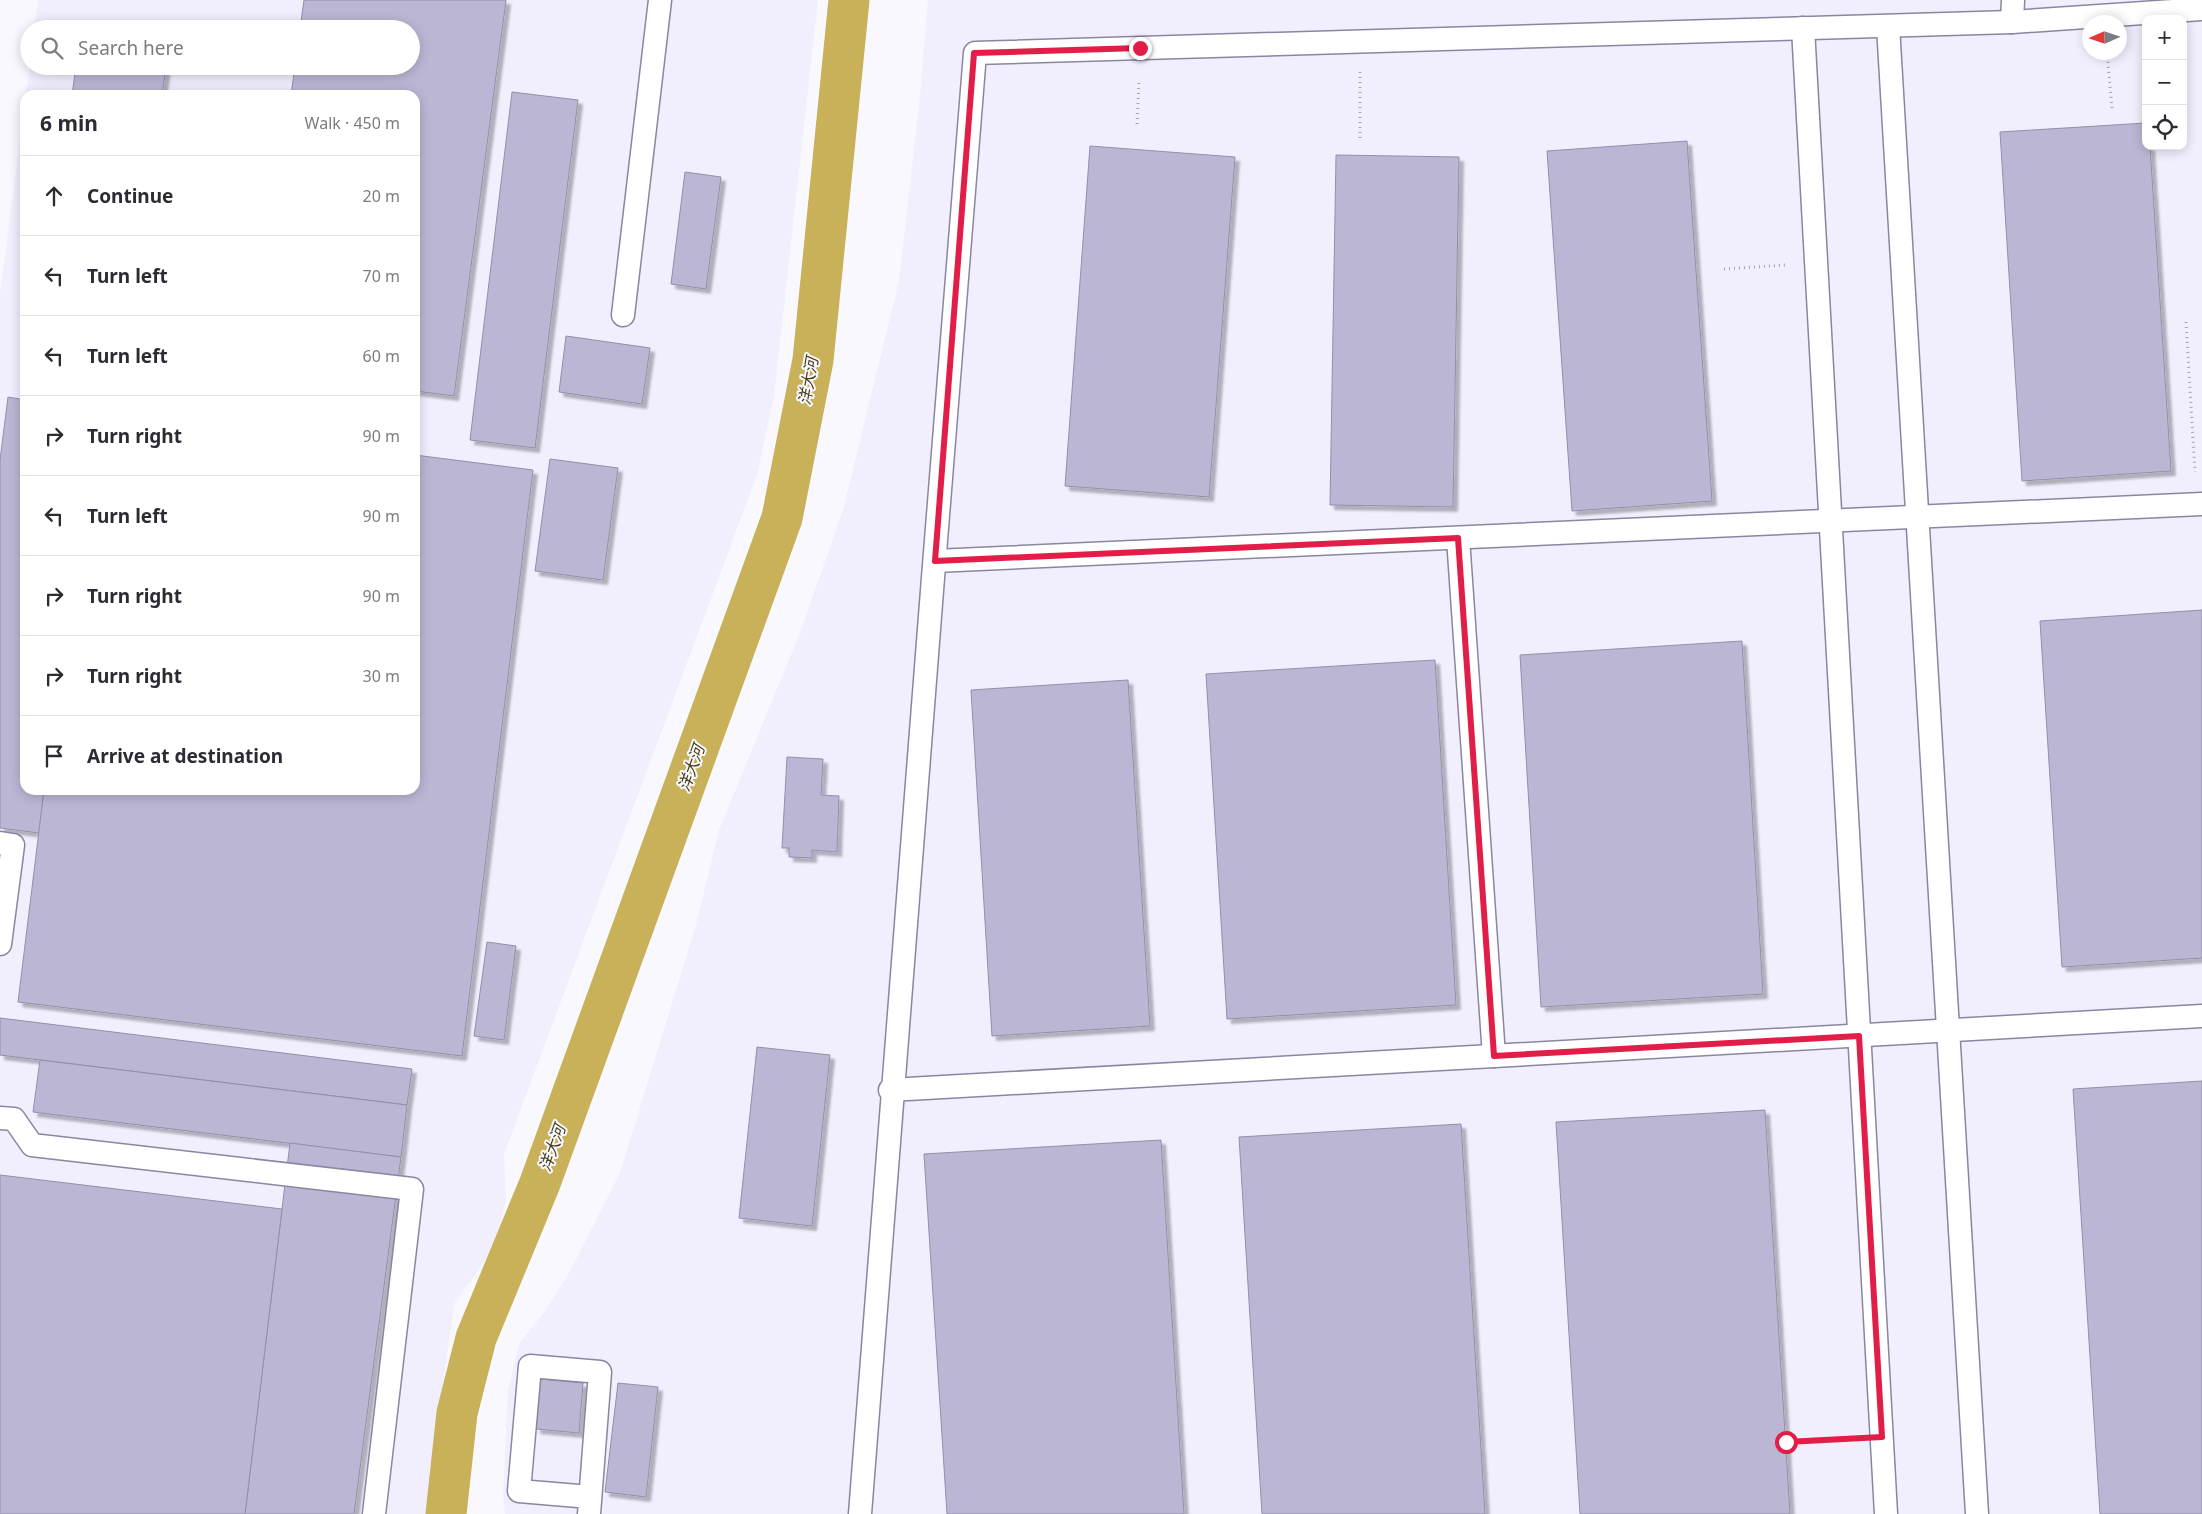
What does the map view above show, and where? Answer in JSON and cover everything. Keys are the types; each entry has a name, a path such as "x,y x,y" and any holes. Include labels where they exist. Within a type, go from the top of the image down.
{"lane":[{"path":"623,315 660,0"},
{"path":"860,1514 890,1090 935,561 974,53 1888,26 2013,11 2202,9"},
{"path":"1888,26 1977,1514"},
{"path":"1803,28 1886,1514"},
{"path":"935,561 2200,505"},
{"path":"1458,538 1494,1056"},
{"path":"0,843 14,845 0,944"},
{"path":"890,1090 2202,1016"},
{"path":"0,1118 14,1119 32,1146 412,1189 374,1514"},
{"path":"530,1366 600,1372 589,1505 519,1491 530,1366"}],"path":[{"path":"1360,41 1360,139"},
{"path":"1137,124 1140,48"},
{"path":"2108,60 2112,108"},
{"path":"1724,269 1816,263"},
{"path":"2186,322 2200,505"},
{"path":"1786,1442 1882,1437"}],"shaded area":[{"path":"38,0 818,0 774,396 757,475 504,1154 506,1199 499,1231 484,1263 454,1304 425,1514 0,1514 0,294 20,140 20,795 420,795 420,90 27,90 29,75 420,75 420,20 35,20"},
{"path":"928,0 2202,0 2202,1514 505,1514 503,1494 508,1391 519,1344 543,1314 568,1275 620,1173 696,925 719,830 800,633 843,510 899,281 920,96"}],"building":[{"path":"304,0 506,0 454,396 420,392 420,90 292,90 294,75 420,75 420,20 301,20"},
{"path":"75,75 165,75 163,90 73,90"},
{"path":"512,92 578,100 535,448 470,440"},
{"path":"2142,123 2142,150 2150,150 2171,471 2022,481 2000,132"},
{"path":"1687,141 1712,501 1572,511 1547,151"},
{"path":"1090,146 1235,157 1209,497 1065,486"},
{"path":"1336,155 1459,157 1453,507 1330,505"},
{"path":"685,172 721,177 706,289 671,284"},
{"path":"566,336 650,348 642,404 559,392"},
{"path":"8,397 20,399 20,795 43,795 39,833 0,828 0,460"},
{"path":"420,456 533,470 462,1056 18,1002 43,795 420,795"},
{"path":"550,459 618,468 603,580 535,571"},
{"path":"2202,610 2202,958 2062,967 2040,621"},
{"path":"1742,641 1763,994 1541,1007 1520,655"},
{"path":"1435,660 1456,1005 1227,1019 1206,674"},
{"path":"1128,680 1150,1026 992,1036 971,690"},
{"path":"787,757 823,759 821,795 839,796 837,852 812,850 812,858 789,857 789,848 782,848"},
{"path":"487,942 516,946 504,1040 474,1036"},
{"path":"0,1018 412,1069 407,1105 0,1055"},
{"path":"757,1047 830,1055 812,1226 739,1218"},
{"path":"40,1060 407,1105 401,1157 33,1112"},
{"path":"2202,1081 2202,1514 2100,1514 2073,1089"},
{"path":"1765,1110 1790,1514 1580,1514 1556,1122"},
{"path":"1461,1124 1485,1514 1262,1514 1239,1137"},
{"path":"1161,1140 1184,1514 947,1514 924,1154"},
{"path":"290,1143 401,1157 354,1514 245,1514"},
{"path":"0,1175 282,1209 245,1514 0,1514"},
{"path":"540,1379 583,1383 579,1433 536,1429"},
{"path":"618,1383 658,1387 646,1497 605,1492"}],"waterway":[{"name":"洋大河","path":"446,1514 457,1413 476,1338 540,1183 782,518 813,360 849,0"}],"route":[{"path":"1140,48 974,53 935,561 1458,538 1494,1056 1859,1036 1882,1437 1786,1442"}]}
